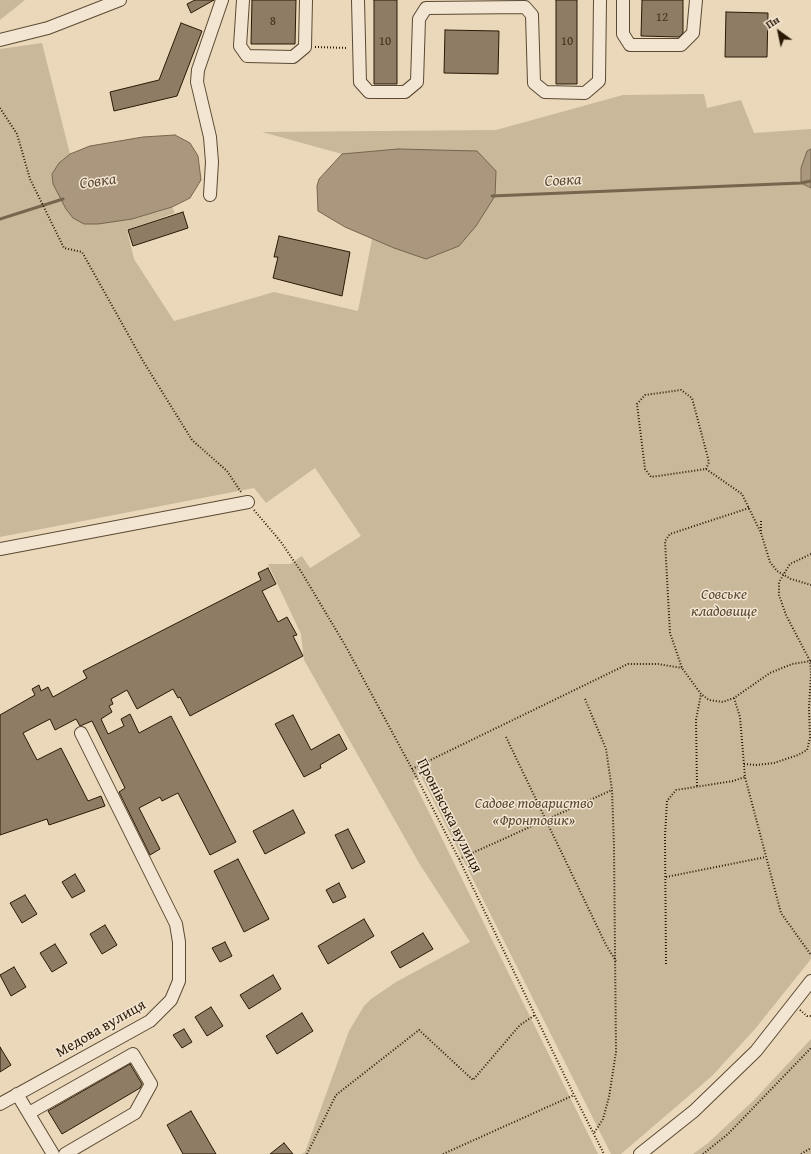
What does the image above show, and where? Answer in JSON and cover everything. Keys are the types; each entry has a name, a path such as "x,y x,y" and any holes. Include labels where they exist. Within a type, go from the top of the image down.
{"street":[{"path":"0,40 48,28 120,0"},
{"path":"210,195 212,162 210,137 197,82 198,70 222,0"},
{"path":"243,0 240,46 247,56 293,57 305,47 306,0"},
{"path":"358,0 360,82 369,92 405,92 417,82 418,19 426,8 525,7 532,15 534,83 545,92 585,93 599,81 600,0"},
{"path":"624,0 623,34 630,44 681,45 693,33 696,0"},
{"path":"0,549 248,502"},
{"name":"Медова вулиця","path":"0,1104 150,1021 171,1000 178,981 179,942 176,924 81,733"},
{"path":"640,1154 694,1111 756,1050 811,981"},
{"path":"28,1113 133,1054 151,1084 136,1113 65,1154"},
{"path":"17,1094 53,1154"}],"path":[{"path":"305,47 359,49"},
{"name":"Пронівська вулиця","path":"0,108 17,134 30,179 64,248 82,252 143,361 192,440 227,471 248,502 281,542 302,573 345,645 459,859 604,1154"},
{"path":"706,469 709,462 692,398 681,390 645,395 637,404 645,470 651,478 706,469 742,494 761,532 770,562 777,571 791,579 811,584"},
{"path":"749,508 670,534 665,541 670,633 682,668 701,694 715,702 723,702 734,698 770,673 792,664 811,661"},
{"path":"761,522 761,532"},
{"path":"744,764 774,763 798,755 807,750 811,738 809,708 811,661 786,615 779,595 779,582 790,564 811,554"},
{"path":"412,769 628,664 658,664 682,668"},
{"path":"697,786 696,720 701,694"},
{"path":"734,698 740,717 745,777 781,913 811,955"},
{"path":"585,699 606,748 612,790 616,961 614,1071 603,1119 593,1133"},
{"path":"506,737 606,945 616,961"},
{"path":"666,964 667,801 676,790 733,781 745,777"},
{"path":"459,859 612,790"},
{"path":"666,877 766,857"},
{"path":"307,1154 336,1095 419,1030 473,1080 520,1025 535,1015"},
{"path":"703,1154 728,1134 811,1048"},
{"path":"443,1154 574,1095"},
{"path":"801,1154 811,1148"}],"green space":[{"path":"0,0 25,0 0,20"},
{"path":"42,43 70,154 59,163 84,224 132,219 172,207 175,213 127,230 134,259 174,321 274,292 358,311 372,239 394,248 398,149 342,154 262,132 496,130 623,95 704,94 707,108 741,100 754,133 811,129 811,149 807,151 801,183 811,188 811,959 755,1029 712,1076 621,1154 611,1154 421,776 413,780 598,1154 301,1154 305,1152 349,1031 364,1006 371,999 396,982 470,942 419,863 304,660 301,634 268,564 290,564 302,556 310,568 361,536 315,468 266,503 254,488 0,537 0,49"},
{"path":"811,1039 811,1154 693,1154 708,1143 753,1101"}],"water":[{"path":"175,135 190,143 198,156 201,180 190,198 172,207 132,219 98,224 84,224 73,218 66,209 53,184 52,174 59,163 70,154 90,146 143,137"},
{"path":"398,149 477,151 496,171 495,196 476,226 459,246 426,259 394,248 345,227 318,211 317,186 319,179 342,154"},
{"path":"811,149 811,188 801,183 801,168 807,151"}],"building":[{"path":"195,0 214,0 191,13 187,4"},
{"path":"252,0 296,0 295,44 251,44"},
{"path":"374,0 397,0 397,84 374,84"},
{"path":"556,0 577,0 577,84 556,84"},
{"path":"642,0 683,0 683,33 679,37 641,36"},
{"path":"726,12 768,13 767,57 725,57"},
{"path":"181,23 202,31 177,96 114,111 110,92 159,80"},
{"path":"445,30 499,31 498,74 444,73"},
{"path":"183,212 188,228 133,246 128,230"},
{"path":"279,236 350,252 342,296 273,278 278,257 274,257"},
{"path":"268,568 276,584 262,591 278,622 287,617 297,635 293,636 303,656 190,716 180,697 178,698 173,689 137,709 127,690 111,699 113,704 109,706 112,712 101,719 108,734 124,726 121,719 130,714 139,733 171,716 236,842 210,855 178,793 162,801 160,797 139,808 160,849 150,855 119,792 125,788 92,721 80,726 76,719 55,730 50,719 23,733 37,760 61,748 88,801 101,796 105,806 49,825 47,819 0,835 0,715 35,695 32,689 39,685 41,691 48,687 53,697 87,678 83,671 261,580 258,573"},
{"path":"293,715 311,750 339,734 347,749 320,765 321,768 304,777 275,724"},
{"path":"293,810 305,833 265,854 253,831"},
{"path":"348,829 365,862 352,869 335,835"},
{"path":"238,859 269,919 244,932 214,871"},
{"path":"75,874 85,891 72,898 62,882"},
{"path":"339,883 346,897 333,903 326,890"},
{"path":"25,895 37,914 22,923 10,903"},
{"path":"364,919 374,936 328,964 318,946"},
{"path":"105,925 117,945 102,954 90,934"},
{"path":"423,933 433,949 400,968 391,952"},
{"path":"225,942 232,956 220,962 212,948"},
{"path":"55,944 67,963 52,972 40,953"},
{"path":"14,967 26,987 11,996 0,975"},
{"path":"273,975 281,989 249,1009 240,995"},
{"path":"211,1007 223,1026 207,1036 195,1017"},
{"path":"302,1013 313,1031 277,1054 266,1036"},
{"path":"184,1029 192,1042 182,1048 173,1035"},
{"path":"0,1047 11,1065 0,1072"},
{"path":"130,1064 142,1084 140,1088 62,1134 48,1111"},
{"path":"191,1111 216,1154 183,1154 167,1125"},
{"path":"284,1143 293,1154 270,1154"}],"waterway":[{"name":"Совка","path":"492,196 801,183 811,181"},
{"name":"Совка","path":"0,219 63,199"}],"park label":[{"name":"Совське кладовище","path":"724,604"},
{"name":"Садове товариство «Фронтовик»","path":"534,812"}]}
